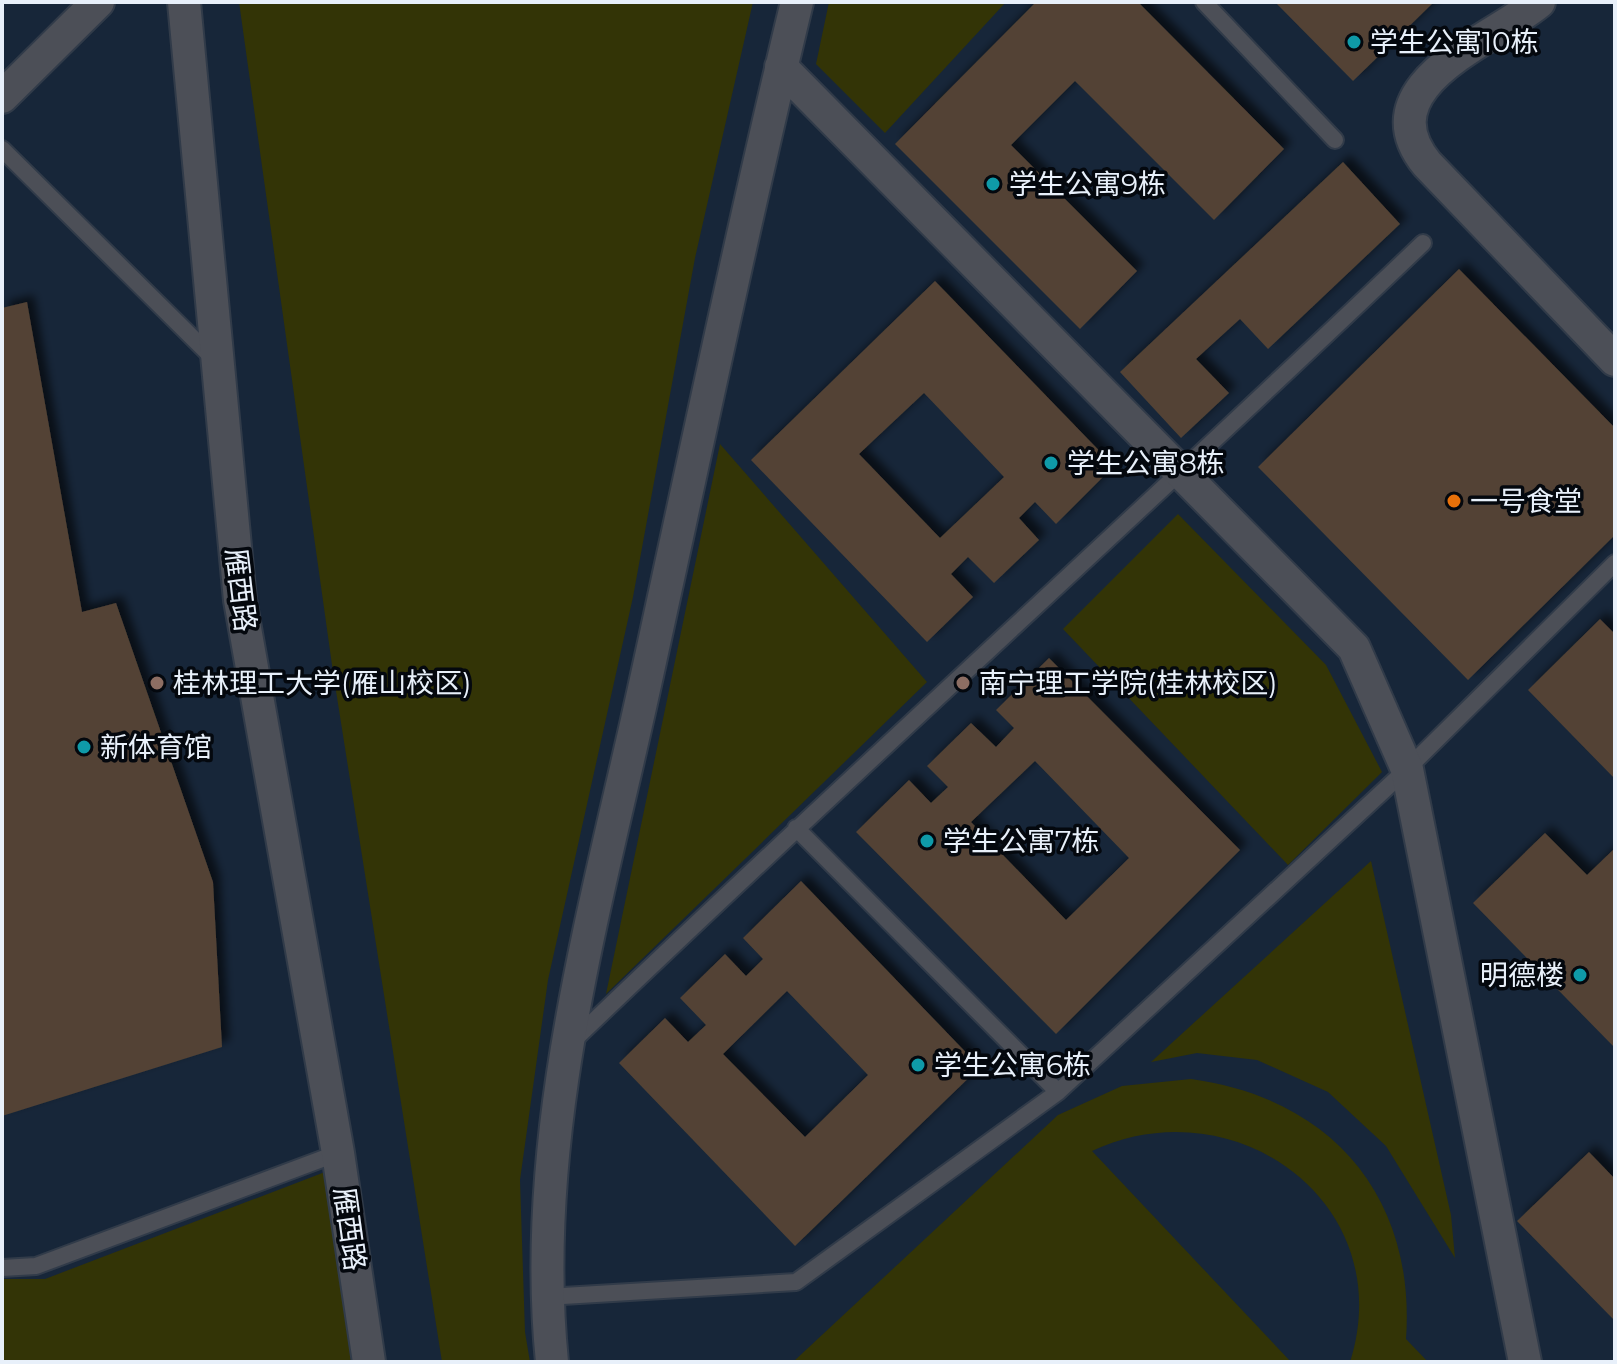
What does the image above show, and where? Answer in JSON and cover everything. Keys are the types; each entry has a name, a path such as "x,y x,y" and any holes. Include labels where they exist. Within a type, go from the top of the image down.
{"street":[{"path":"2,97 98,2"},
{"name":"雁西路","path":"184,2 240,600 338,1153 369,1362"},
{"path":"552,1362 546,1297 546,1243 567,1047 797,2"},
{"path":"1539,2 1453,58 1430,78 1413,109 1411,137 1427,164 1615,360"},
{"path":"781,67 1354,648 1407,769 1525,1362"}],"lane":[{"path":"1204,2 1335,140"},
{"path":"2,149 218,363"},
{"path":"567,1047 796,828 1183,474 1423,243"},
{"path":"546,1297 796,1282 1058,1092 1407,769 1615,563"},
{"path":"796,828 1058,1092"},
{"path":"2,1268 36,1266 338,1153"}],"shaded area":[{"name":"南宁理工学院(桂林校区)","path":"2,2 1615,2 1615,1362 2,1362"},
{"path":"239,2 753,2 695,258 633,597 548,980 520,1180 525,1332 530,1362 442,1362 333,672"},
{"path":"829,2 1006,2 885,133 816,64"},
{"path":"720,444 927,682 606,994"},
{"path":"1178,514 1326,665 1382,772 1288,865 1063,629"},
{"path":"1371,861 1451,1215 1455,1258 1386,1146 1328,1092 1257,1060 1197,1053 1151,1062"},
{"path":"1191,1079 1241,1090 1285,1108 1323,1132 1355,1162 1379,1199 1396,1241 1405,1288 1406,1339 1428,1362 1350,1362 1359,1305 1351,1253 1328,1208 1293,1172 1250,1147 1200,1133 1146,1134 1092,1151 1291,1362 793,1362 1058,1115 1122,1086"},
{"path":"325,1172 351,1362 2,1362 2,1279 45,1279"}],"building":[{"name":"学生公寓9栋","path":"1036,2 1138,2 1284,149 1214,220 1075,81 1011,145 1137,271 1080,329 895,144"},
{"name":"学生公寓10栋","path":"1275,2 1434,2 1353,81"},
{"path":"1343,162 1400,224 1268,349 1240,319 1196,359 1229,393 1181,438 1120,372"},
{"name":"一号食堂","path":"1459,269 1615,428 1615,535 1468,680 1258,467"},
{"name":"学生公寓8栋","path":"935,281 1114,466 1056,524 1035,502 1019,518 1039,540 994,583 968,557 951,574 973,597 927,642 751,460","holes":["924,393 1004,477 940,538 859,454"]},
{"name":"新体育馆","path":"27,302 82,612 116,603 213,882 222,1047 2,1116 2,308"},
{"path":"1600,619 1615,634 1615,779 1528,690"},
{"name":"学生公寓7栋","path":"1049,658 1240,850 1056,1034 856,832 909,780 931,803 948,787 927,766 971,723 996,747 1014,728 996,710","holes":["1035,761 1129,858 1066,920 971,822"]},
{"name":"明德楼","path":"1545,833 1587,875 1615,848 1615,1048 1473,903"},
{"name":"学生公寓6栋","path":"801,881 980,1067 795,1246 619,1063 665,1018 688,1042 706,1025 680,998 725,954 746,976 763,959 743,938","holes":["787,991 868,1075 805,1137 723,1054"]},
{"path":"1589,1152 1615,1179 1615,1321 1517,1221"}],"place":[{"name":"学生公寓10栋","path":"1354,42"},
{"name":"学生公寓9栋","path":"993,184"},
{"name":"学生公寓8栋","path":"1051,463"},
{"name":"一号食堂","path":"1454,501"},
{"name":"桂林理工大学(雁山校区)","path":"157,683"},
{"name":"南宁理工学院(桂林校区)","path":"963,683"},
{"name":"新体育馆","path":"84,747"},
{"name":"学生公寓7栋","path":"927,841"},
{"name":"明德楼","path":"1580,975"},
{"name":"学生公寓6栋","path":"918,1065"}]}
